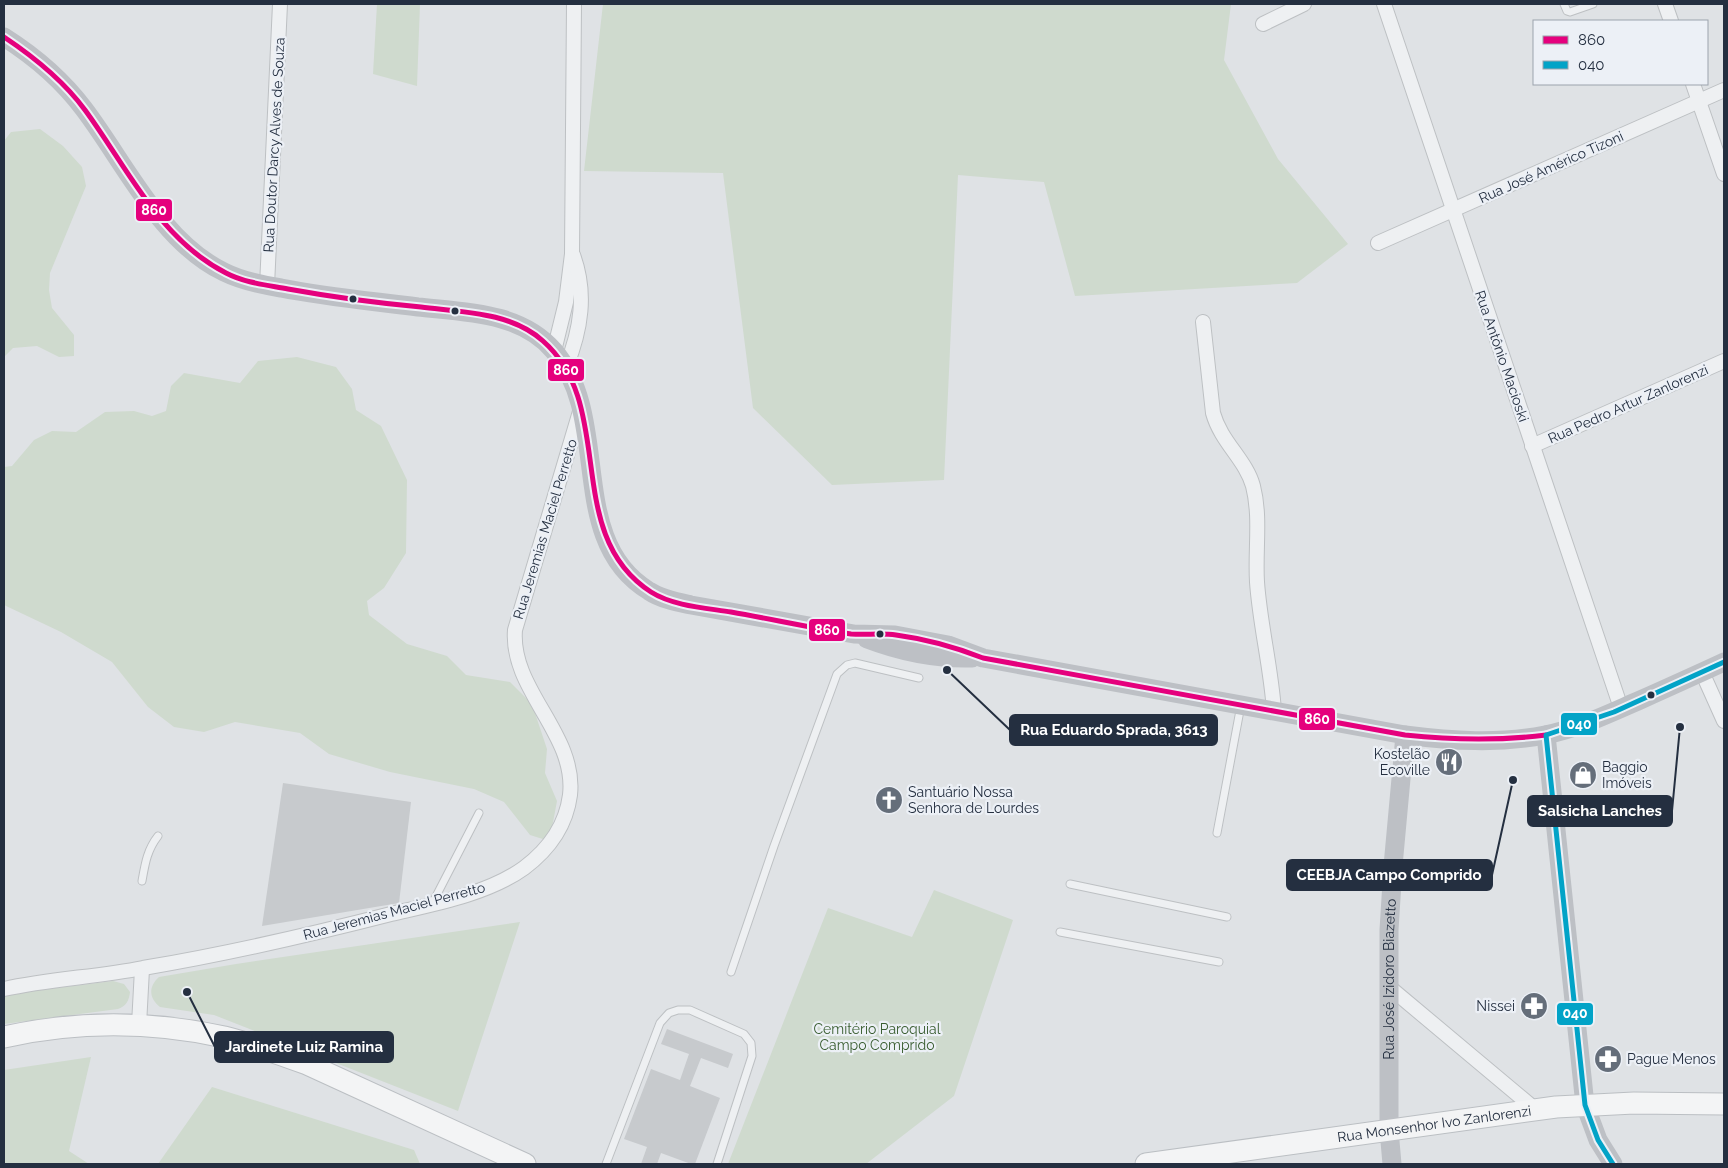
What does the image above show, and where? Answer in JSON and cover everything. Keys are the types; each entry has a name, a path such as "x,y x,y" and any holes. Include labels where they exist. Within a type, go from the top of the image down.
{"main road":[{"path":"4,38 52,74 94,123 153,209 185,245 203,260 223,272 267,286 319,295 492,316 526,328 540,338 554,351 566,367 576,390 581,407 598,515 609,548 620,566 634,581 651,593 668,600 854,634 895,635 948,645 983,658 1405,735 1437,739 1516,740 1570,729 1724,662"},
{"name":"Rua José Izidoro Biazetto","path":"1392,1164 1389,1130 1388,986 1393,866 1405,735"},
{"path":"1546,735 1585,1105 1598,1140 1613,1164"},
{"path":"4,1037 65,1027 139,1025 207,1034 233,1040 277,1053 329,1074 525,1164"},
{"name":"Rua Monsenhor Ivo Zanlorenzi","path":"1146,1164 1536,1110 1585,1105 1667,1102 1724,1104"}],"street":[{"name":"Rua Doutor Darcy Alves de Souza","path":"267,286 280,4"},
{"path":"554,351 566,302 572,254 574,4"},
{"path":"1263,24 1304,4"},
{"name":"Rua Antônio Macioski","path":"1384,4 1621,708"},
{"path":"1665,4 1671,20"},
{"path":"1693,85 1724,174"},
{"name":"Rua José Américo Tizoni","path":"1378,243 1724,90"},
{"path":"566,367 571,355 581,308 582,289 579,272 572,254"},
{"path":"1203,322 1213,413 1216,424 1223,438 1244,467 1252,484 1256,501 1256,555 1259,603 1274,711"},
{"name":"Rua Pedro Artur Zanlorenzi","path":"1532,446 1724,361"},
{"name":"Rua Jeremias Maciel Perretto","path":"4,990 26,984 142,969 229,952 432,904 489,887 508,878 524,868 552,841 561,828 567,814 570,793 565,758 557,735 524,676 517,660 514,644 518,617 581,407"},
{"path":"1702,672 1724,721"},
{"path":"139,1025 142,969"},
{"path":"1388,986 1536,1110"}],"lane":[{"path":"1564,4 1567,11 1570,12 1593,4"},
{"path":"732,972 774,846 838,674 847,665 855,663 919,678"},
{"path":"1217,832 1241,705"},
{"path":"432,904 479,813"},
{"path":"142,881 146,859 151,845 158,836"},
{"path":"1070,884 1227,917"},
{"path":"1060,932 1219,962"},
{"path":"606,1164 660,1023 669,1013 678,1010 690,1010 744,1034 751,1043 752,1056 717,1164"}],"green space":[{"path":"377,4 420,4 417,86 373,74"},
{"path":"603,4 1231,4 1224,60 1278,159 1348,244 1297,283 1075,296 1044,182 958,175 944,480 832,485 753,408 723,173 584,171"},
{"path":"40,129 63,146 82,167 86,186 50,273 49,290 52,308 74,335 74,356 59,357 37,346 13,348 4,357 4,141 11,132"},
{"path":"297,357 336,367 352,389 356,410 381,426 407,480 406,553 384,588 367,601 369,615 407,644 447,656 466,675 510,682 532,704 547,749 545,773 557,801 551,833 546,840 530,835 504,802 474,789 390,772 329,754 300,733 235,722 204,732 174,727 148,707 112,662 61,632 4,605 4,467 12,466 34,440 52,431 76,432 105,412 134,411 152,416 166,411 171,386 184,373 240,383 258,361"},
{"name":"Cemitério Paroquial Campo Comprido","path":"934,890 1013,920 954,1096 866,1164 728,1164 828,908 912,937"},
{"path":"520,922 458,1111 214,1015 160,1007 156,1004 151,992 155,981 159,977"},
{"path":"113,981 124,984 130,992 127,1003 118,1009 4,1024 4,996"},
{"path":"91,1057 69,1151 89,1164 4,1164 4,1070"},
{"path":"212,1087 414,1150 420,1164 158,1164"}],"building":[{"path":"283,783 411,802 399,903 262,926"},
{"path":"667,1029 733,1054 728,1068 701,1058 690,1086 720,1098 695,1164 661,1153 657,1164 641,1164 647,1147 624,1139 651,1069 680,1080 689,1054 661,1044"}],"transit line":[{"name":"860","path":"4,37 58,79 76,99 130,178 163,222 202,259 226,273 256,283 321,295 485,315 516,324 530,331 543,341 565,368 579,400 597,504 607,538 624,567 651,592 660,597 690,606 836,632 891,634 918,639 951,647 983,658 1405,735 1475,739 1546,735"},
{"name":"040","path":"1613,1164 1598,1140 1585,1105 1546,735 1614,712 1724,662"}],"place":[{"name":"Rua Eduardo Sprada, 3613","path":"947,670"},
{"name":"Salsicha Lanches","path":"1680,727"},
{"name":"Kostelão Ecoville","path":"1449,762"},
{"name":"Baggio Imóveis","path":"1583,775"},
{"name":"CEEBJA Campo Comprido","path":"1513,780"},
{"name":"Santuário Nossa Senhora de Lourdes","path":"889,800"},
{"name":"Jardinete Luiz Ramina","path":"187,992"},
{"name":"Nissei","path":"1534,1006"},
{"name":"Pague Menos","path":"1608,1059"}]}
